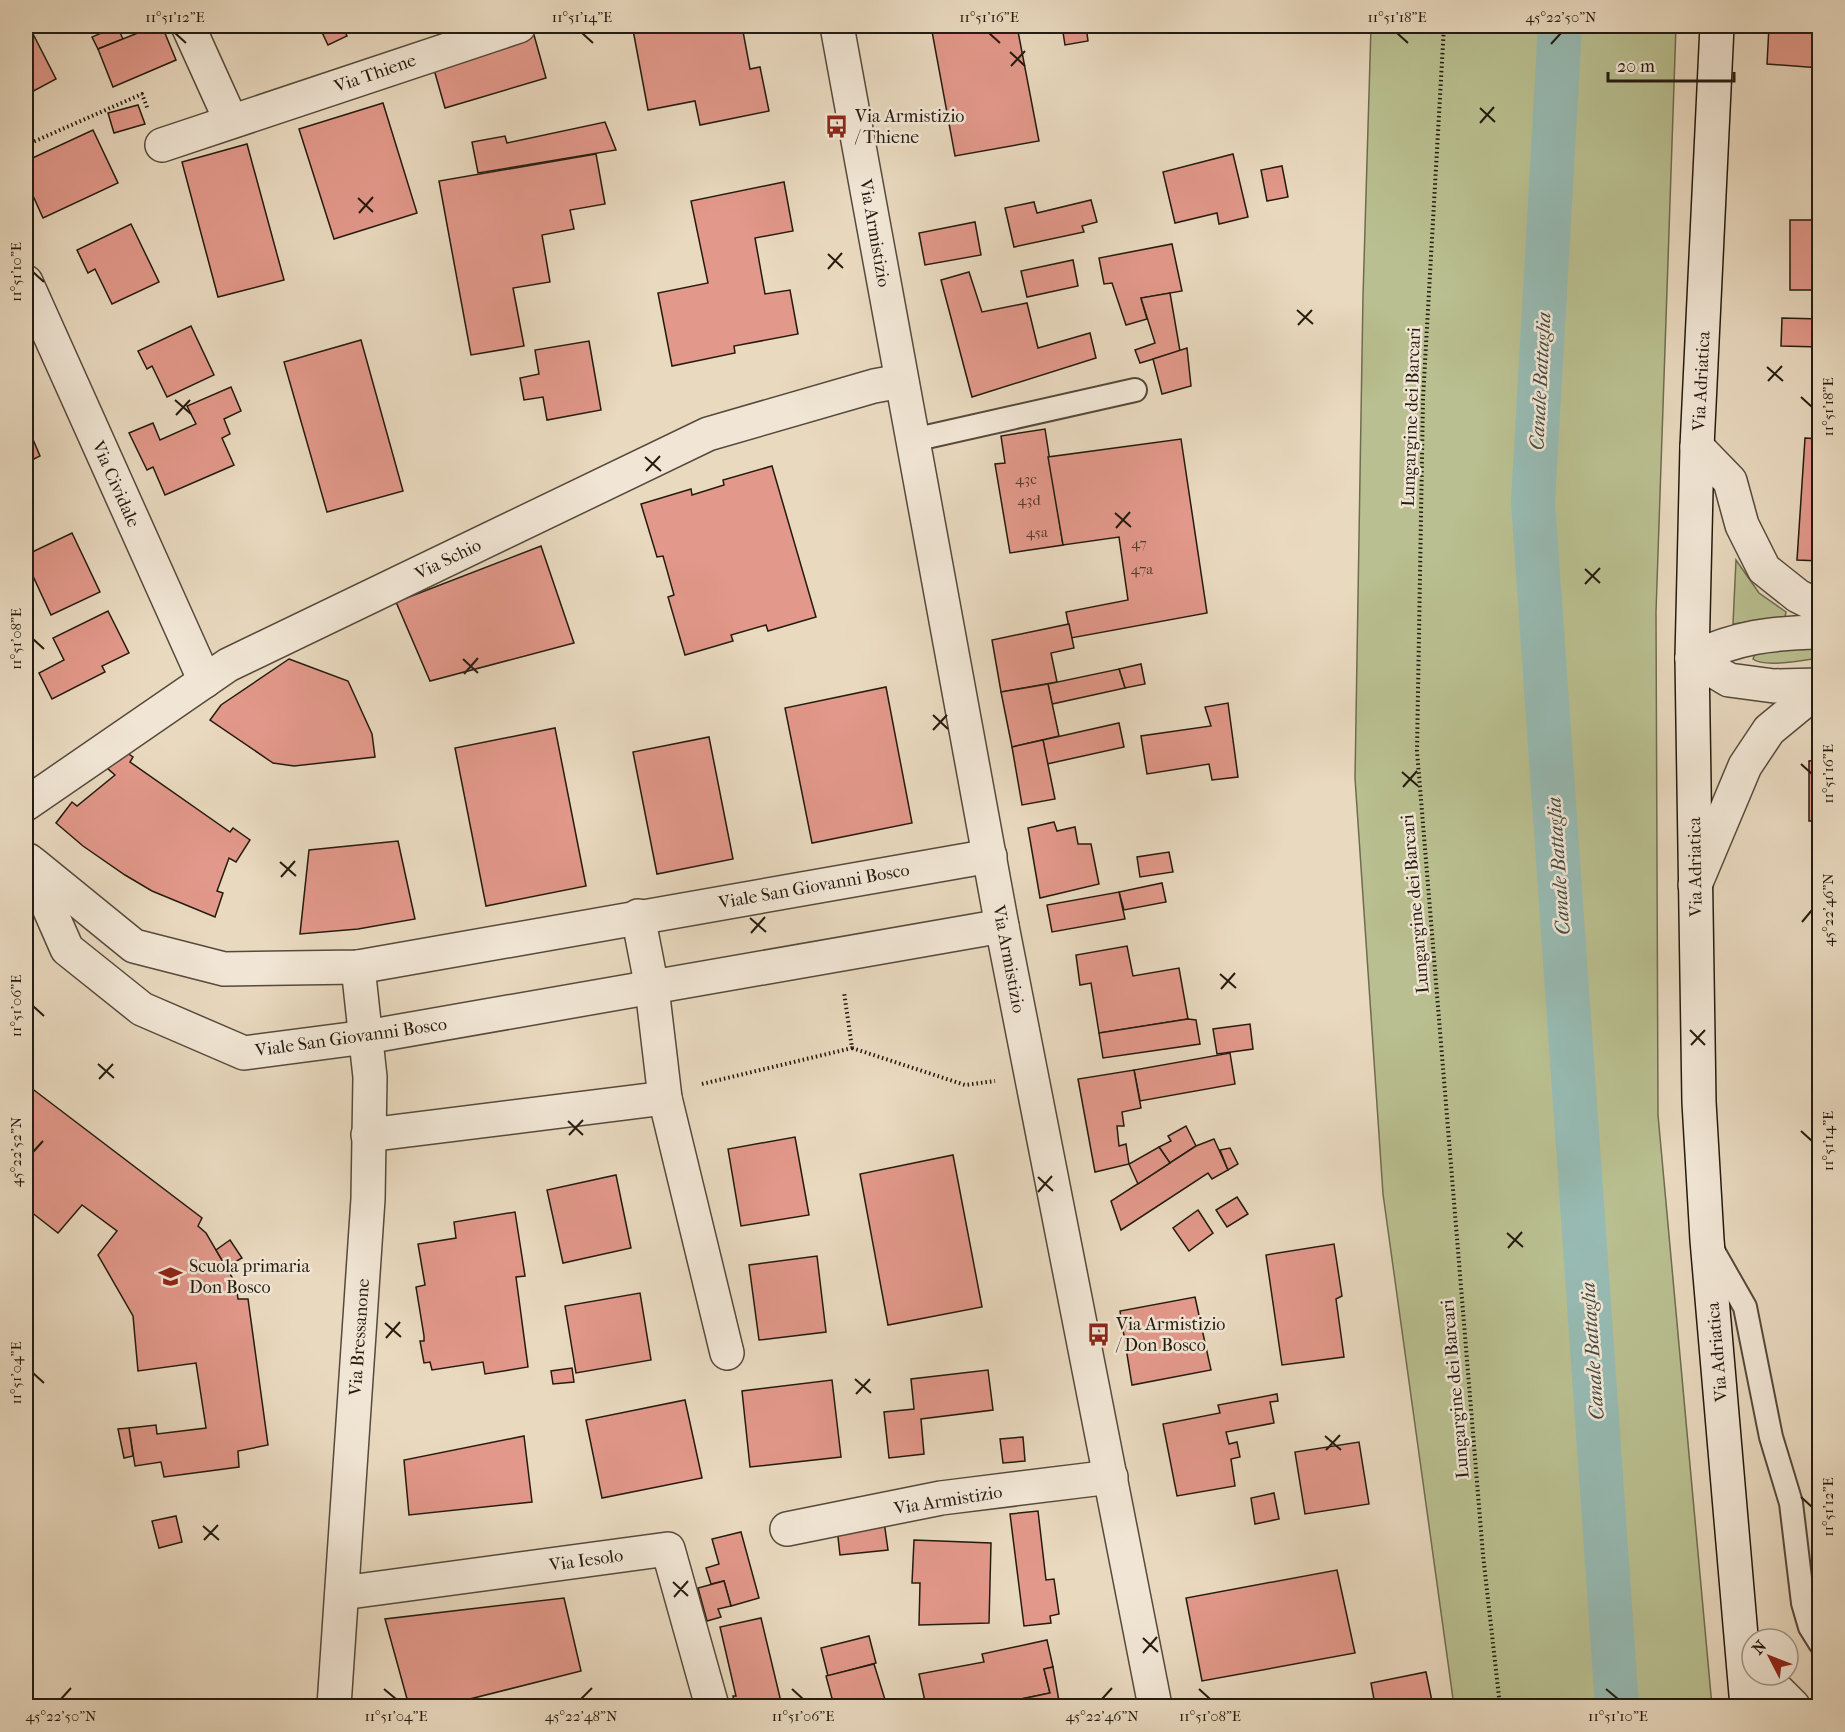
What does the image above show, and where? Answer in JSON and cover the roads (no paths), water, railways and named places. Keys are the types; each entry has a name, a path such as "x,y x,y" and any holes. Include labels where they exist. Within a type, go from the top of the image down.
{"street":[{"path":"188,26 231,121"},
{"name":"Via Thiene","path":"162,145 519,26"},
{"name":"Via Armistizio","path":"837,26 1002,926 1155,1707"},
{"name":"Via Adriatica","path":"1717,26 1697,447 1692,658 1699,1102 1707,1239 1748,1627"},
{"name":"Via Cividale","path":"26,285 205,681"},
{"name":"Via Schio","path":"26,804 238,660 708,434 874,386 901,381"},
{"path":"1697,447 1730,481 1742,525 1764,569 1798,596 1820,607"},
{"path":"1692,658 1728,642 1773,633 1820,632"},
{"path":"1692,658 1729,680 1774,686 1820,686"},
{"path":"1695,885 1745,766 1769,730 1820,686"},
{"name":"Viale San Giovanni Bosco","path":"27,858 134,946 224,969 358,967 990,856"},
{"name":"Viale San Giovanni Bosco","path":"27,858 67,950 142,1008 244,1053 366,1036 1002,926"},
{"path":"638,916 652,988 665,1098 727,1353"},
{"name":"Via Bressanone","path":"334,1707 368,1199 370,1077 358,967"},
{"path":"368,1135 665,1098"},
{"name":"Via Armistizio","path":"787,1529 941,1498 1111,1478"},
{"name":"Via Iesolo","path":"342,1593 668,1549 712,1707"},
{"name":"Via Adriatica","path":"1747,1707 1749,1687"},
{"path":"1773,1687 1793,1707"}],"lane":[{"path":"913,440 1135,390"},
{"path":"1707,1239 1745,1308 1770,1437 1791,1503 1803,1603 1810,1627 1820,1643"}],"waterway":[{"name":"Canale Battaglia","path":"1560,26 1533,502 1617,1706"}],"place":[{"name":"Via Armistizio / Thiene","path":"837,126"},
{"name":"Scuola primaria Don Bosco","path":"171,1276"},
{"name":"Via Armistizio / Don Bosco","path":"1098,1334"}]}
